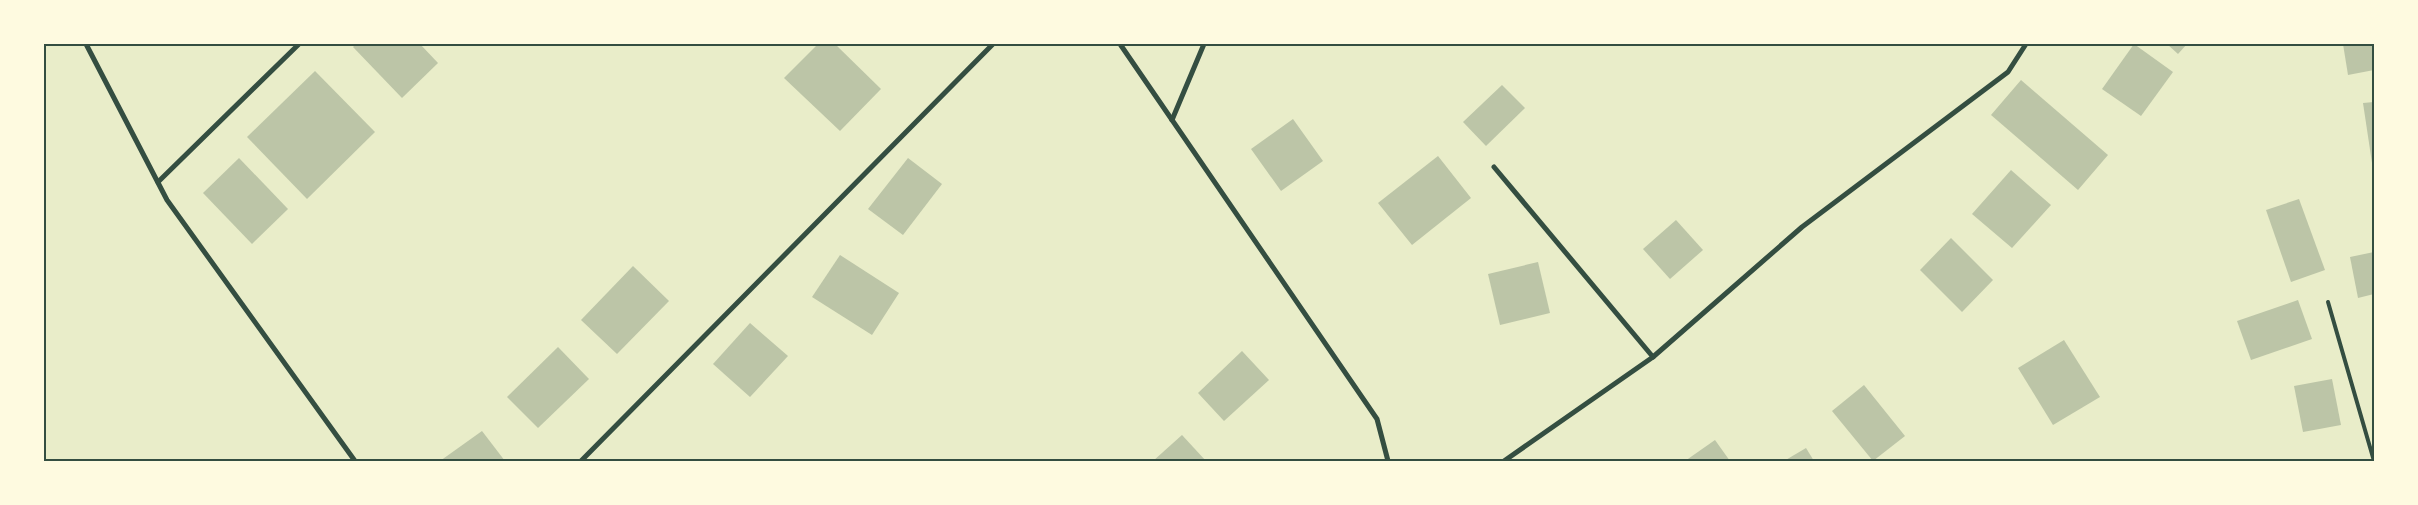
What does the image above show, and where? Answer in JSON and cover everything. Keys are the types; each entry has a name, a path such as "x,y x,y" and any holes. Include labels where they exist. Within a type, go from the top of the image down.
{"street":[{"path":"86,44 167,200 355,461"},
{"path":"158,182 299,44"},
{"path":"581,461 993,44"},
{"path":"1120,44 1377,418 1388,461"},
{"path":"1172,120 1204,44"},
{"path":"1504,461 1653,357 1802,227 2008,72 2026,44"},
{"path":"1494,166 1653,357"}],"lane":[{"path":"2328,302 2374,461"}],"building":[{"path":"356,44 420,44 438,63 402,98 353,47"},
{"path":"818,44 835,44 881,89 840,131 784,78"},
{"path":"2134,44 2173,72 2141,116 2102,89"},
{"path":"2167,44 2187,44 2178,54"},
{"path":"2343,44 2374,44 2374,70 2348,75"},
{"path":"315,71 375,132 307,199 247,137"},
{"path":"2021,80 2108,155 2078,190 1991,115"},
{"path":"1502,85 1525,108 1486,146 1463,122"},
{"path":"2374,102 2374,163 2372,163 2363,103"},
{"path":"1293,119 1323,161 1281,191 1251,149"},
{"path":"1438,156 1471,198 1412,245 1378,203"},
{"path":"239,158 288,209 252,244 203,193"},
{"path":"908,158 942,184 903,235 868,209"},
{"path":"2011,170 2051,205 2012,248 1972,214"},
{"path":"2299,199 2325,270 2291,282 2266,210"},
{"path":"1676,220 1703,250 1670,279 1643,249"},
{"path":"1951,238 1993,280 1962,312 1920,270"},
{"path":"2374,252 2374,294 2358,298 2350,257"},
{"path":"840,255 899,293 872,335 812,297"},
{"path":"1538,262 1550,313 1500,325 1488,274"},
{"path":"633,266 669,301 617,354 581,320"},
{"path":"2298,300 2312,339 2251,360 2237,321"},
{"path":"750,323 788,356 750,397 713,364"},
{"path":"2064,340 2100,397 2053,425 2018,368"},
{"path":"558,347 589,379 538,428 507,397"},
{"path":"1242,351 1269,380 1224,421 1198,393"},
{"path":"2332,379 2341,425 2303,432 2294,386"},
{"path":"1864,385 1905,436 1873,461 1832,411"},
{"path":"482,431 505,461 440,461"},
{"path":"1182,435 1206,461 1153,461"},
{"path":"1715,440 1730,461 1685,461"},
{"path":"1806,448 1814,461 1784,461"}]}
